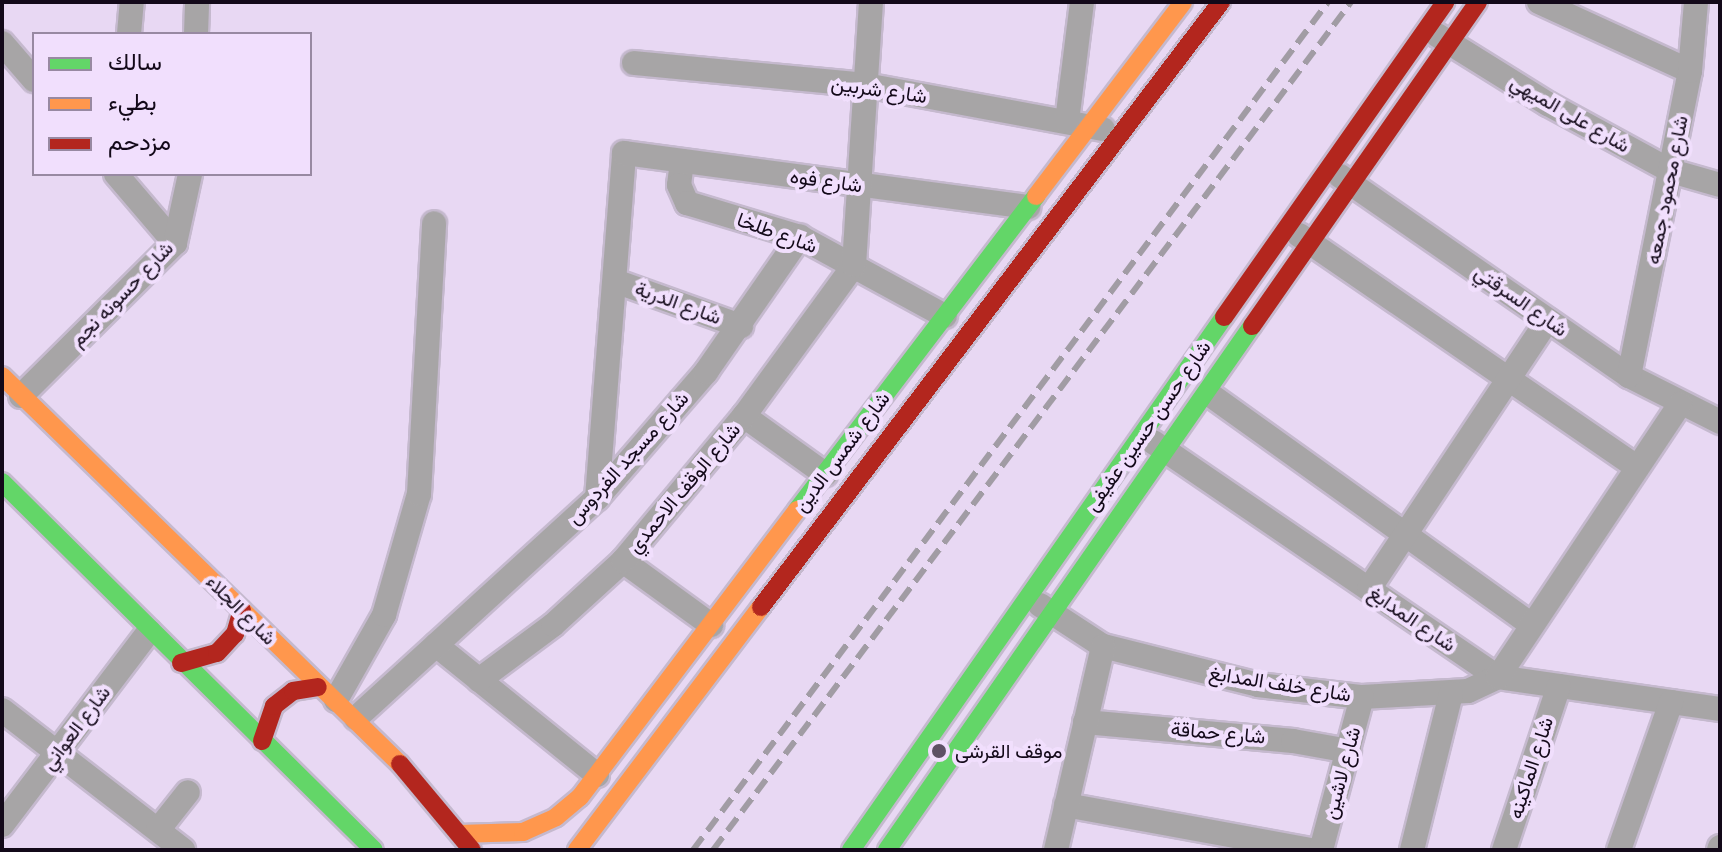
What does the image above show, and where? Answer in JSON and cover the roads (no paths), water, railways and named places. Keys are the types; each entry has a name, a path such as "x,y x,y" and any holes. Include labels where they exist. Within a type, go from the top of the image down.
{"street":[{"path":"129,32 132,2"},
{"path":"196,32 197,2"},
{"path":"854,265 871,2"},
{"path":"1078,124 1082,2"},
{"name":"شارع شمس الدين","path":"459,834 501,836 543,824 569,808 1028,207 1078,124 1183,2"},
{"name":"شارع شمس الدين","path":"577,850 1221,2"},
{"name":"شارع حسن حسين عفيفى","path":"851,850 1445,2"},
{"name":"شارع حسن حسين عفيفى","path":"887,850 1168,453 1478,2"},
{"path":"1539,2 1690,71"},
{"name":"شارع محمود جمعه","path":"1629,376 1690,71 1696,2"},
{"name":"شارع على الميهي","path":"1426,28 1671,171 1720,185"},
{"path":"2,43 32,78"},
{"name":"شارع شربين","path":"634,63 865,85 1121,133"},
{"name":"شارع فوه","path":"615,281 624,153 1028,207"},
{"name":"شارع طلخا","path":"682,161 679,185 687,203 800,237 945,316"},
{"name":"شارع السرقتي","path":"1328,168 1629,376 1720,422"},
{"path":"118,176 175,243"},
{"name":"شارع حسونه نجم","path":"21,396 175,243 190,176"},
{"path":"262,741 274,706 293,691 327,694 384,615 419,494 434,223"},
{"path":"1287,226 1637,467"},
{"name":"شارع مسجد الفردوس","path":"356,718 597,498 741,326 800,237"},
{"name":"شارع الوقف الاحمدي","path":"479,680 553,625 623,561 744,416 854,265"},
{"path":"597,498 615,281"},
{"name":"شارع الدرية","path":"615,281 741,326"},
{"path":"1369,589 1548,320"},
{"name":"شارع الجلاء","path":"2,376 327,694 356,718 418,782 472,850"},
{"path":"1209,394 1532,625"},
{"path":"1498,677 1680,404"},
{"path":"744,416 825,474"},
{"name":"شارع المدابغ","path":"1141,435 1498,677 1720,709"},
{"path":"2,482 181,663 374,850"},
{"path":"623,561 711,625"},
{"name":"شارع خلف المدابغ","path":"1028,596 1103,646 1258,685 1362,697 1451,694 1498,677"},
{"path":"181,663 217,653 235,634 242,610"},
{"name":"شارع العواني","path":"2,825 149,631"},
{"path":"436,645 597,775"},
{"path":"1056,850 1103,646"},
{"name":"شارع الماكينه","path":"1504,850 1559,686"},
{"path":"1412,850 1451,694"},
{"name":"شارع لاشين","path":"1321,850 1362,697"},
{"path":"1619,850 1671,702"},
{"path":"2,710 183,850"},
{"name":"شارع حماقة","path":"1085,722 1236,734 1349,751"},
{"path":"158,830 188,792"},
{"path":"1066,805 1310,850"}],"railway":[{"path":"693,850 1328,2"},
{"path":"713,850 1351,2"}],"place":[{"name":"موقف القرشى","path":"939,751"}]}
